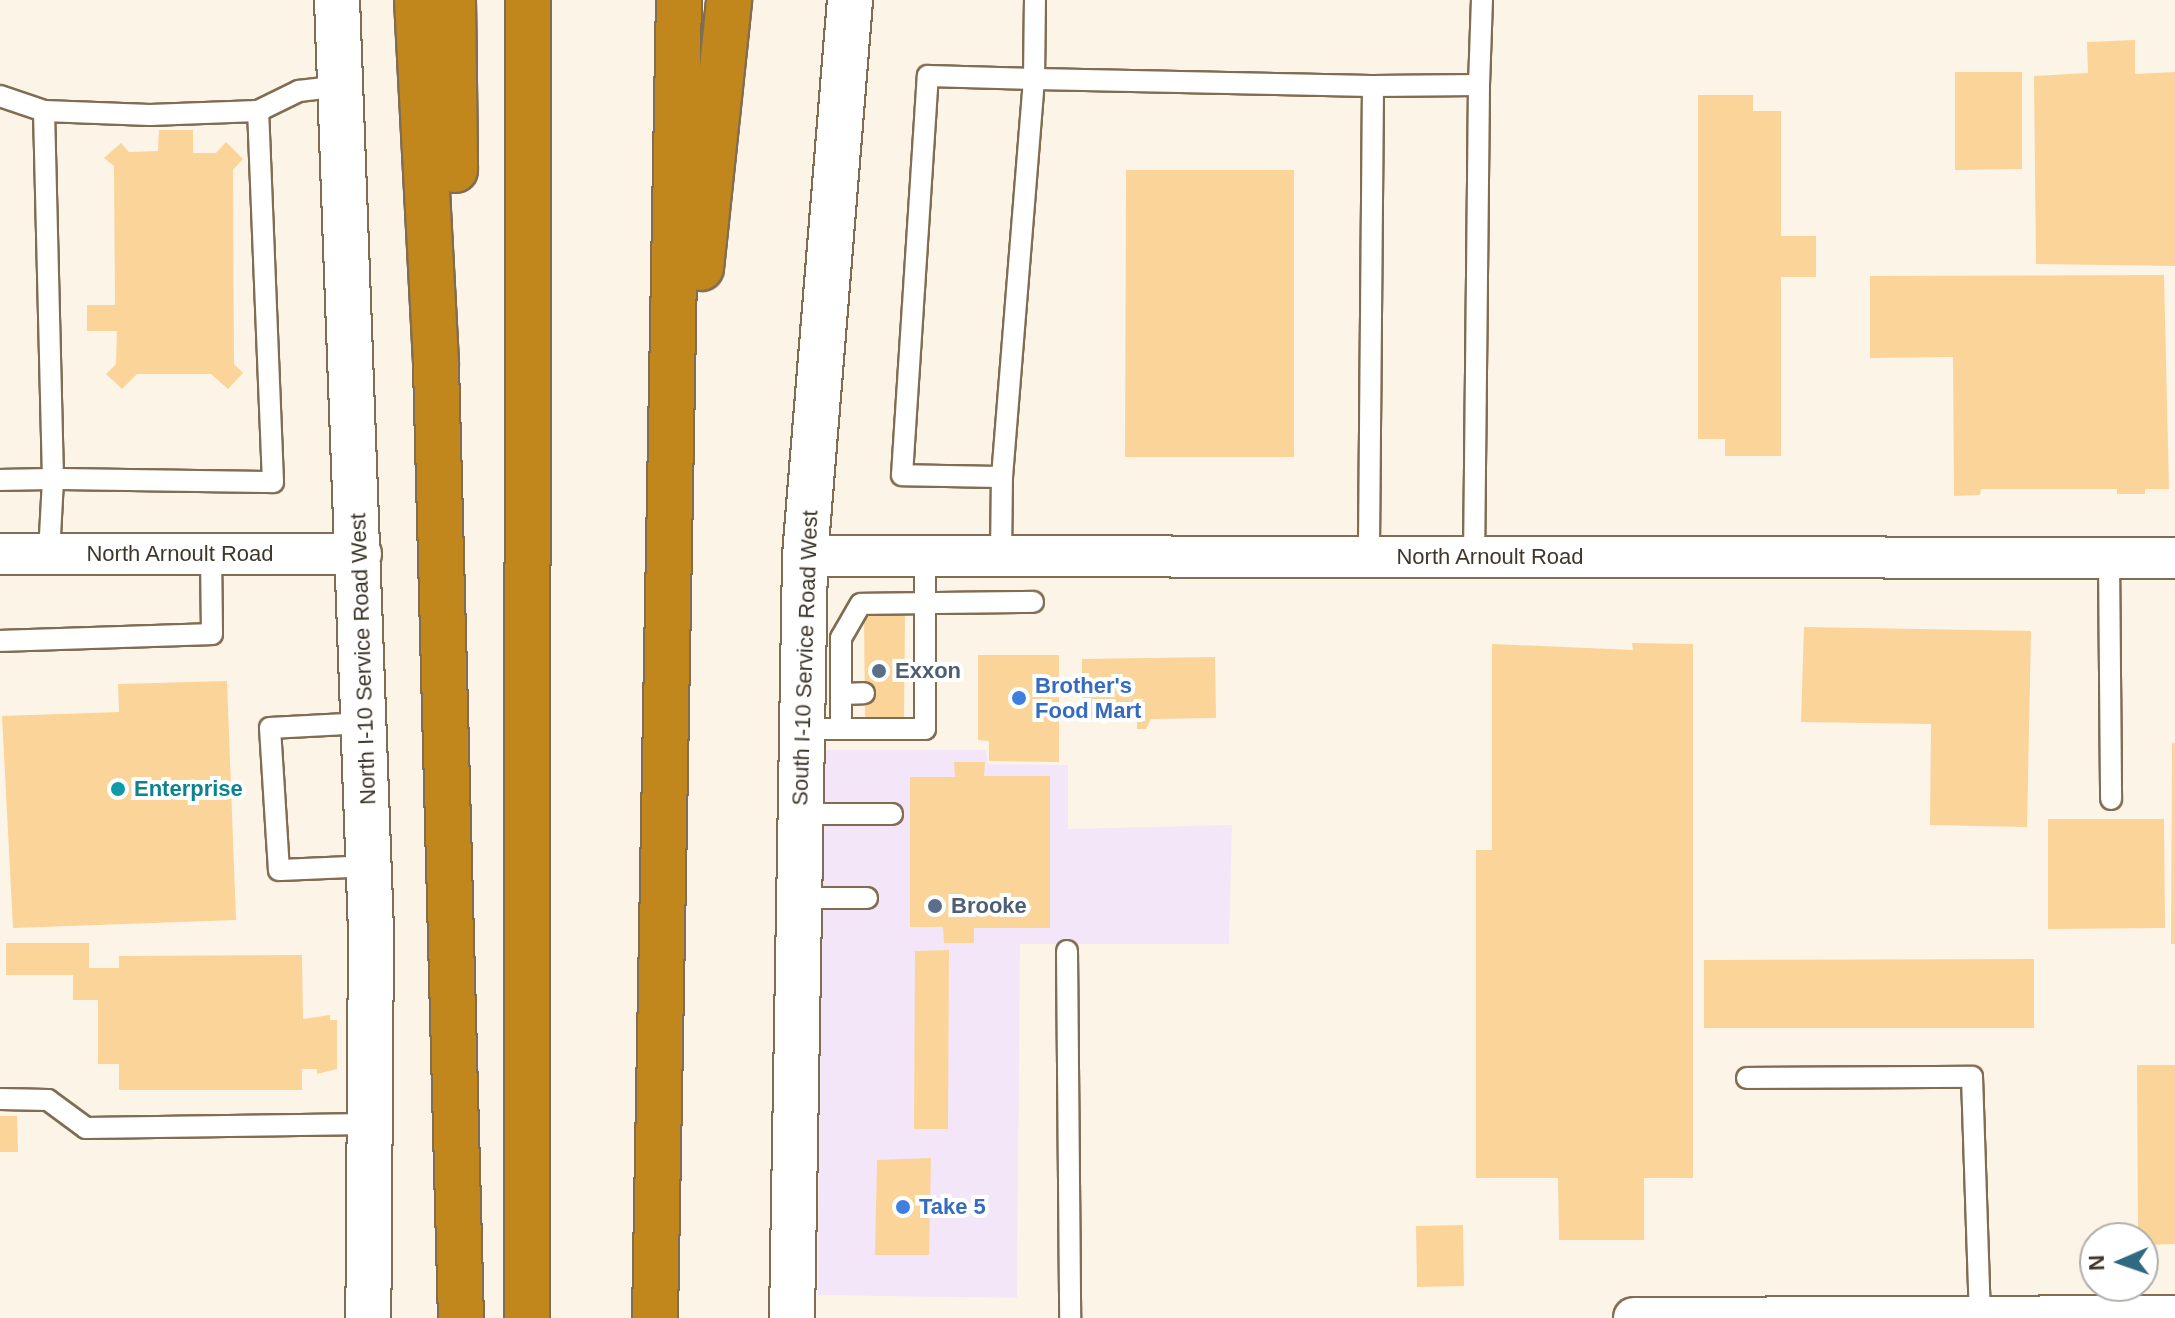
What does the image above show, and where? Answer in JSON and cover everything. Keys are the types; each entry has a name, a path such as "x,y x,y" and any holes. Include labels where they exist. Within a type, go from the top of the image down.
{"highway":[{"path":"417,0 436,366 461,1318"},
{"path":"453,0 480,1318"},
{"path":"527,1318 528,0"},
{"path":"655,1318 672,549 679,0"},
{"path":"672,549 729,0"}],"street":[{"name":"North I-10 Service Road West","path":"337,0 361,554 369,866 368,1318"},
{"name":"South I-10 Service Road West","path":"792,1318 801,814 822,729 805,556 850,0"},
{"name":"North Arnoult Road","path":"0,554 361,554"},
{"name":"North Arnoult Road","path":"805,556 2175,558"},
{"path":"1634,1318 2175,1316"}],"lane":[{"path":"1001,556 1002,477 1034,79 1035,0"},
{"path":"1474,557 1482,0"},
{"path":"1002,477 902,475 928,76 1373,86 1479,85"},
{"path":"0,96 44,111 150,115 258,111 299,91 341,86"},
{"path":"1369,556 1373,86"},
{"path":"44,111 53,479 49,554"},
{"path":"0,480 273,482 258,111"},
{"path":"0,641 212,634 211,554"},
{"path":"925,556 924,603 914,635 914,692 925,729 822,729 841,694 841,638 861,604 924,603 1033,602"},
{"path":"2109,558 2111,799"},
{"path":"841,638 865,637"},
{"path":"841,694 864,693"},
{"path":"365,723 270,728 279,870 369,866"},
{"path":"801,814 892,814"},
{"path":"799,898 867,898"},
{"path":"1067,951 1070,1318"},
{"path":"1747,1078 1972,1077 1996,1316"},
{"path":"0,1099 48,1100 86,1128 370,1124"}],"shaded area":[{"path":"821,750 986,750 988,764 1068,765 1068,829 1232,825 1229,944 1020,944 1017,1298 818,1295"}],"building":[{"path":"2135,40 2135,74 2175,72 2175,266 2036,264 2034,76 2088,73 2087,42"},
{"path":"1955,72 2022,72 2022,169 1955,170"},
{"path":"1698,95 1753,95 1753,111 1781,111 1781,236 1816,236 1816,277 1781,277 1781,456 1725,456 1725,439 1698,439"},
{"path":"159,130 193,130 193,153 216,153 226,142 243,159 233,170 234,364 243,373 228,389 211,374 137,374 122,389 106,374 116,364 117,331 87,331 87,305 115,305 114,166 104,158 121,143 129,152 158,151"},
{"path":"1126,170 1294,170 1294,457 1125,457"},
{"path":"2164,275 2169,489 2145,489 2145,494 2117,494 2117,489 1981,489 1980,495 1954,496 1953,357 1870,358 1870,276"},
{"path":"864,615 905,615 904,720 865,720"},
{"path":"1804,627 2031,631 2027,827 1930,825 1931,724 1801,722"},
{"path":"1632,643 1693,644 1693,1178 1644,1178 1644,1240 1559,1240 1558,1178 1476,1178 1476,850 1492,850 1492,644 1633,650"},
{"name":"Brother's Food Mart","path":"978,655 1059,655 1059,762 989,761 989,741 978,740"},
{"path":"1215,657 1216,718 1151,719 1146,729 1137,729 1137,719 1082,719 1082,659"},
{"name":"Enterprise","path":"227,681 236,920 13,928 2,716 119,712 118,684"},
{"path":"2172,743 2175,743 2175,944 2171,944"},
{"path":"954,762 985,762 984,776 1050,776 1050,928 974,928 974,943 944,943 943,927 910,927 910,777 955,777"},
{"path":"2048,819 2164,819 2165,928 2048,929"},
{"path":"6,943 89,943 89,968 119,968 119,956 302,955 303,1019 330,1015 330,1020 337,1020 337,1069 317,1074 317,1069 302,1069 302,1090 119,1090 119,1064 98,1064 98,1000 73,1000 73,975 6,975"},
{"path":"949,950 948,1129 914,1129 915,951"},
{"path":"2034,959 2034,1028 1704,1028 1704,960"},
{"path":"2137,1065 2175,1065 2175,1244 2159,1244 2159,1222 2138,1222"},
{"path":"0,1116 17,1116 18,1152 0,1152"},
{"name":"Take 5","path":"931,1158 929,1255 875,1255 877,1160"},
{"path":"1463,1225 1464,1286 1417,1287 1416,1226"}],"place":[{"name":"Exxon","path":"879,671"},
{"name":"Brother's Food Mart","path":"1019,698"},
{"name":"Enterprise","path":"118,789"},
{"name":"Brooke","path":"935,906"},
{"name":"Take 5","path":"903,1207"}]}
